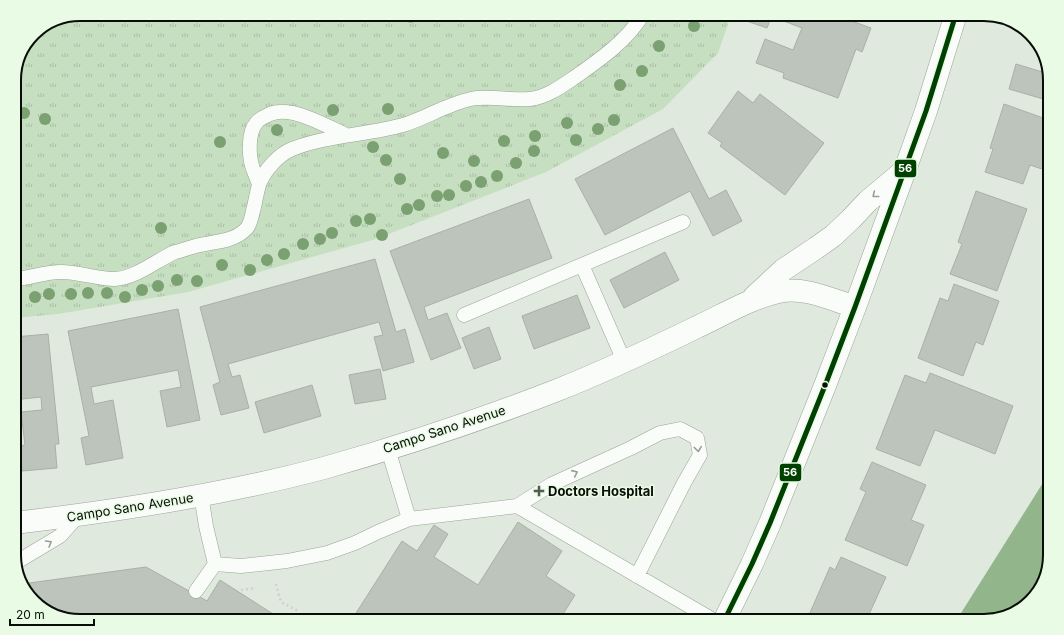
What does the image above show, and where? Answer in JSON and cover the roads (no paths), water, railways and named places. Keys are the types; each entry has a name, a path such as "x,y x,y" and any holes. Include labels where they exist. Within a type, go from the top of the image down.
{"street":[{"path":"727,614 773,516 826,383 926,111 954,21"},
{"path":"749,302 783,270 833,236 868,201 905,170"},
{"name":"Campo Sano Avenue","path":"21,522 78,516 201,495 324,468 388,449 436,434 563,388 624,362 749,302 777,292 794,290 810,292 855,307"}],"lane":[{"path":"21,278 61,272 117,279 132,275 175,253 194,246 230,239 240,234 248,226 253,213 259,184 264,174 279,157 290,150 306,144 405,124 462,101 478,98 516,100 544,96 557,90 602,58 632,30 638,21"},
{"path":"259,184 250,156 250,143 252,131 257,122 267,116 279,112 292,113 308,117 346,135"},
{"path":"464,314 683,222"},
{"path":"582,265 624,362"},
{"path":"215,564 241,566 287,561 327,553 355,543 409,519 517,506 552,484 660,433 680,429 697,438 700,455 684,483 638,576"},
{"path":"388,449 409,519"},
{"path":"196,591 215,564 206,526 201,495"},
{"path":"517,506 703,614"},
{"path":"21,560 60,536 78,516"}],"place":[{"name":"Doctors Hospital","path":"539,491"}]}
